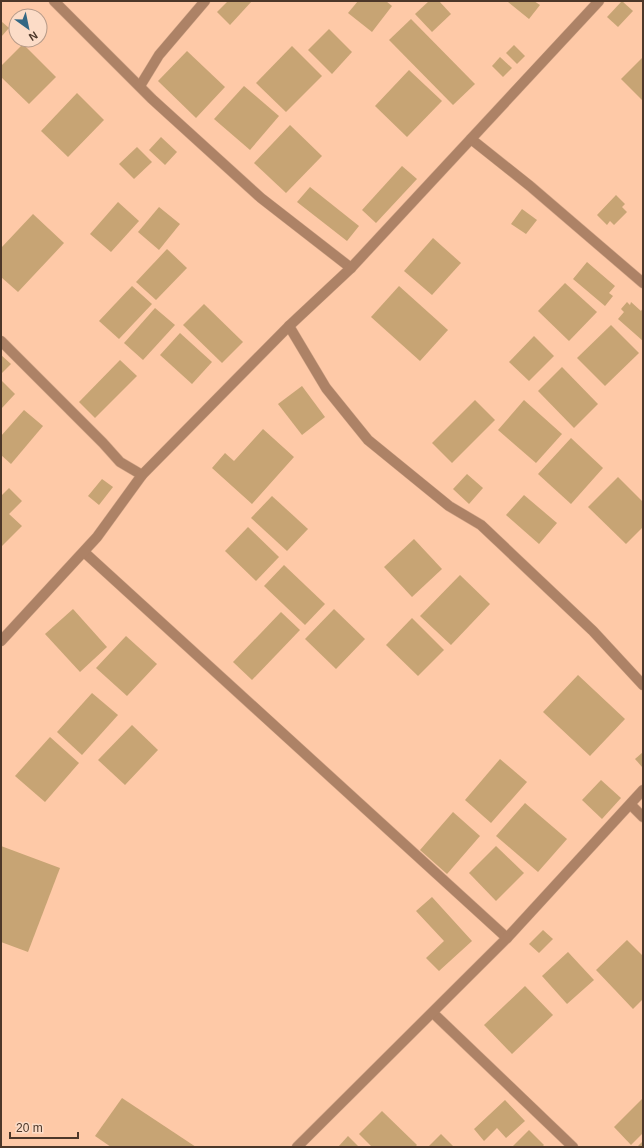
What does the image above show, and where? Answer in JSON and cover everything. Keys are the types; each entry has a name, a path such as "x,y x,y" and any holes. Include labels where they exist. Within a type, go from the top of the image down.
{"street":[{"path":"54,1 140,86 261,198 351,268"},
{"path":"140,86 159,55 205,1"},
{"path":"1,641 97,538 142,475 289,326 351,268 599,1"},
{"path":"471,139 530,186 643,283"},
{"path":"289,326 326,388 368,440 449,506 481,526 593,631 643,685"},
{"path":"1,341 103,443 120,462 142,475"},
{"path":"84,552 507,938"},
{"path":"297,1147 507,938 631,806 643,790"},
{"path":"631,806 643,817"},
{"path":"433,1012 573,1147"}],"building":[{"path":"228,1 252,1 230,25 217,12"},
{"path":"358,1 386,1 392,6 372,32 348,13"},
{"path":"429,1 439,1 451,14 432,32 415,14"},
{"path":"534,1 540,5 529,19 508,2"},
{"path":"622,1 633,11 618,27 607,17"},
{"path":"411,19 475,84 453,105 389,40"},
{"path":"1,21 8,27 8,29 1,37"},
{"path":"329,29 352,52 332,74 308,50"},
{"path":"514,45 525,56 517,64 506,53"},
{"path":"292,46 322,76 286,112 256,83"},
{"path":"19,48 27,48 56,77 29,104 1,77 1,66"},
{"path":"187,51 225,87 196,118 158,81"},
{"path":"500,57 512,68 503,77 492,66"},
{"path":"643,57 643,101 621,79"},
{"path":"409,70 442,101 407,137 375,106"},
{"path":"244,86 279,116 250,150 214,119"},
{"path":"77,93 104,120 68,157 41,131"},
{"path":"290,125 322,156 286,193 254,163"},
{"path":"161,137 177,152 165,165 149,150"},
{"path":"137,147 152,162 134,179 119,164"},
{"path":"402,166 417,179 376,223 362,210"},
{"path":"310,187 359,226 347,241 297,202"},
{"path":"616,195 625,204 622,207 627,212 614,225 610,221 607,225 597,215"},
{"path":"118,202 139,221 111,252 90,234"},
{"path":"159,207 180,224 159,250 138,232"},
{"path":"522,209 537,220 526,234 511,224"},
{"path":"33,214 64,243 18,292 1,277 1,248"},
{"path":"433,238 461,263 432,295 404,271"},
{"path":"167,249 187,268 156,300 136,282"},
{"path":"587,262 615,286 609,293 613,296 605,306 573,279"},
{"path":"565,283 597,312 569,341 538,311"},
{"path":"132,286 152,304 119,339 99,321"},
{"path":"399,286 448,330 420,361 371,317"},
{"path":"627,302 630,305 631,302 641,311 643,308 643,341 618,319 624,312 621,309"},
{"path":"204,304 243,342 222,363 183,325"},
{"path":"155,308 175,325 143,360 124,343"},
{"path":"611,325 639,353 605,386 577,358"},
{"path":"180,333 212,362 192,384 160,355"},
{"path":"534,336 554,356 529,381 509,362"},
{"path":"1,355 11,364 1,374"},
{"path":"120,360 137,376 95,418 79,402"},
{"path":"562,367 598,404 574,428 538,391"},
{"path":"1,380 15,394 1,409"},
{"path":"302,386 325,417 302,435 278,404"},
{"path":"475,400 495,420 452,463 432,443"},
{"path":"524,400 562,434 536,463 498,430"},
{"path":"24,410 43,426 11,464 1,455 1,436"},
{"path":"263,429 294,457 252,504 212,468 225,453 234,461"},
{"path":"571,438 603,468 571,504 538,474"},
{"path":"467,474 483,488 469,504 453,489"},
{"path":"618,477 643,502 643,527 626,544 588,507"},
{"path":"102,479 113,487 99,505 88,496"},
{"path":"9,488 22,501 9,514 22,526 1,547 1,496"},
{"path":"524,495 557,523 539,544 506,515"},
{"path":"272,496 308,529 287,551 251,518"},
{"path":"248,527 279,557 256,581 225,551"},
{"path":"414,539 442,569 412,597 384,567"},
{"path":"284,565 325,604 305,625 264,586"},
{"path":"460,575 490,604 451,645 420,616"},
{"path":"73,609 107,647 80,672 45,634"},
{"path":"334,609 365,639 336,669 305,639"},
{"path":"281,612 300,630 252,680 233,662"},
{"path":"412,618 444,650 418,676 386,645"},
{"path":"126,636 157,664 127,696 96,668"},
{"path":"578,675 625,719 590,756 543,712"},
{"path":"92,693 118,715 82,755 57,732"},
{"path":"132,725 158,750 125,785 98,760"},
{"path":"50,737 79,763 45,802 15,776"},
{"path":"643,752 643,768 635,759"},
{"path":"500,759 527,782 491,823 465,800"},
{"path":"601,780 621,798 602,819 582,800"},
{"path":"525,803 567,839 538,872 496,836"},
{"path":"453,812 480,836 447,874 420,850"},
{"path":"1,846 60,868 28,952 1,942"},
{"path":"496,846 524,873 496,901 469,873"},
{"path":"432,897 472,941 439,971 426,958 444,941 416,911"},
{"path":"543,930 553,939 539,953 529,944"},
{"path":"627,940 643,956 643,999 633,1009 596,970"},
{"path":"568,952 594,980 567,1004 542,976"},
{"path":"525,986 553,1015 512,1054 484,1025"},
{"path":"122,1098 196,1147 111,1147 95,1136"},
{"path":"643,1098 643,1133 631,1145 614,1127"},
{"path":"505,1100 525,1121 506,1138 497,1128 484,1141 474,1129"},
{"path":"382,1111 417,1145 415,1147 372,1147 359,1134"},
{"path":"529,1130 544,1145 542,1147 512,1147"},
{"path":"441,1134 454,1147 428,1147"},
{"path":"348,1136 359,1147 338,1147"},
{"path":"643,1141 643,1147 637,1147"}]}
